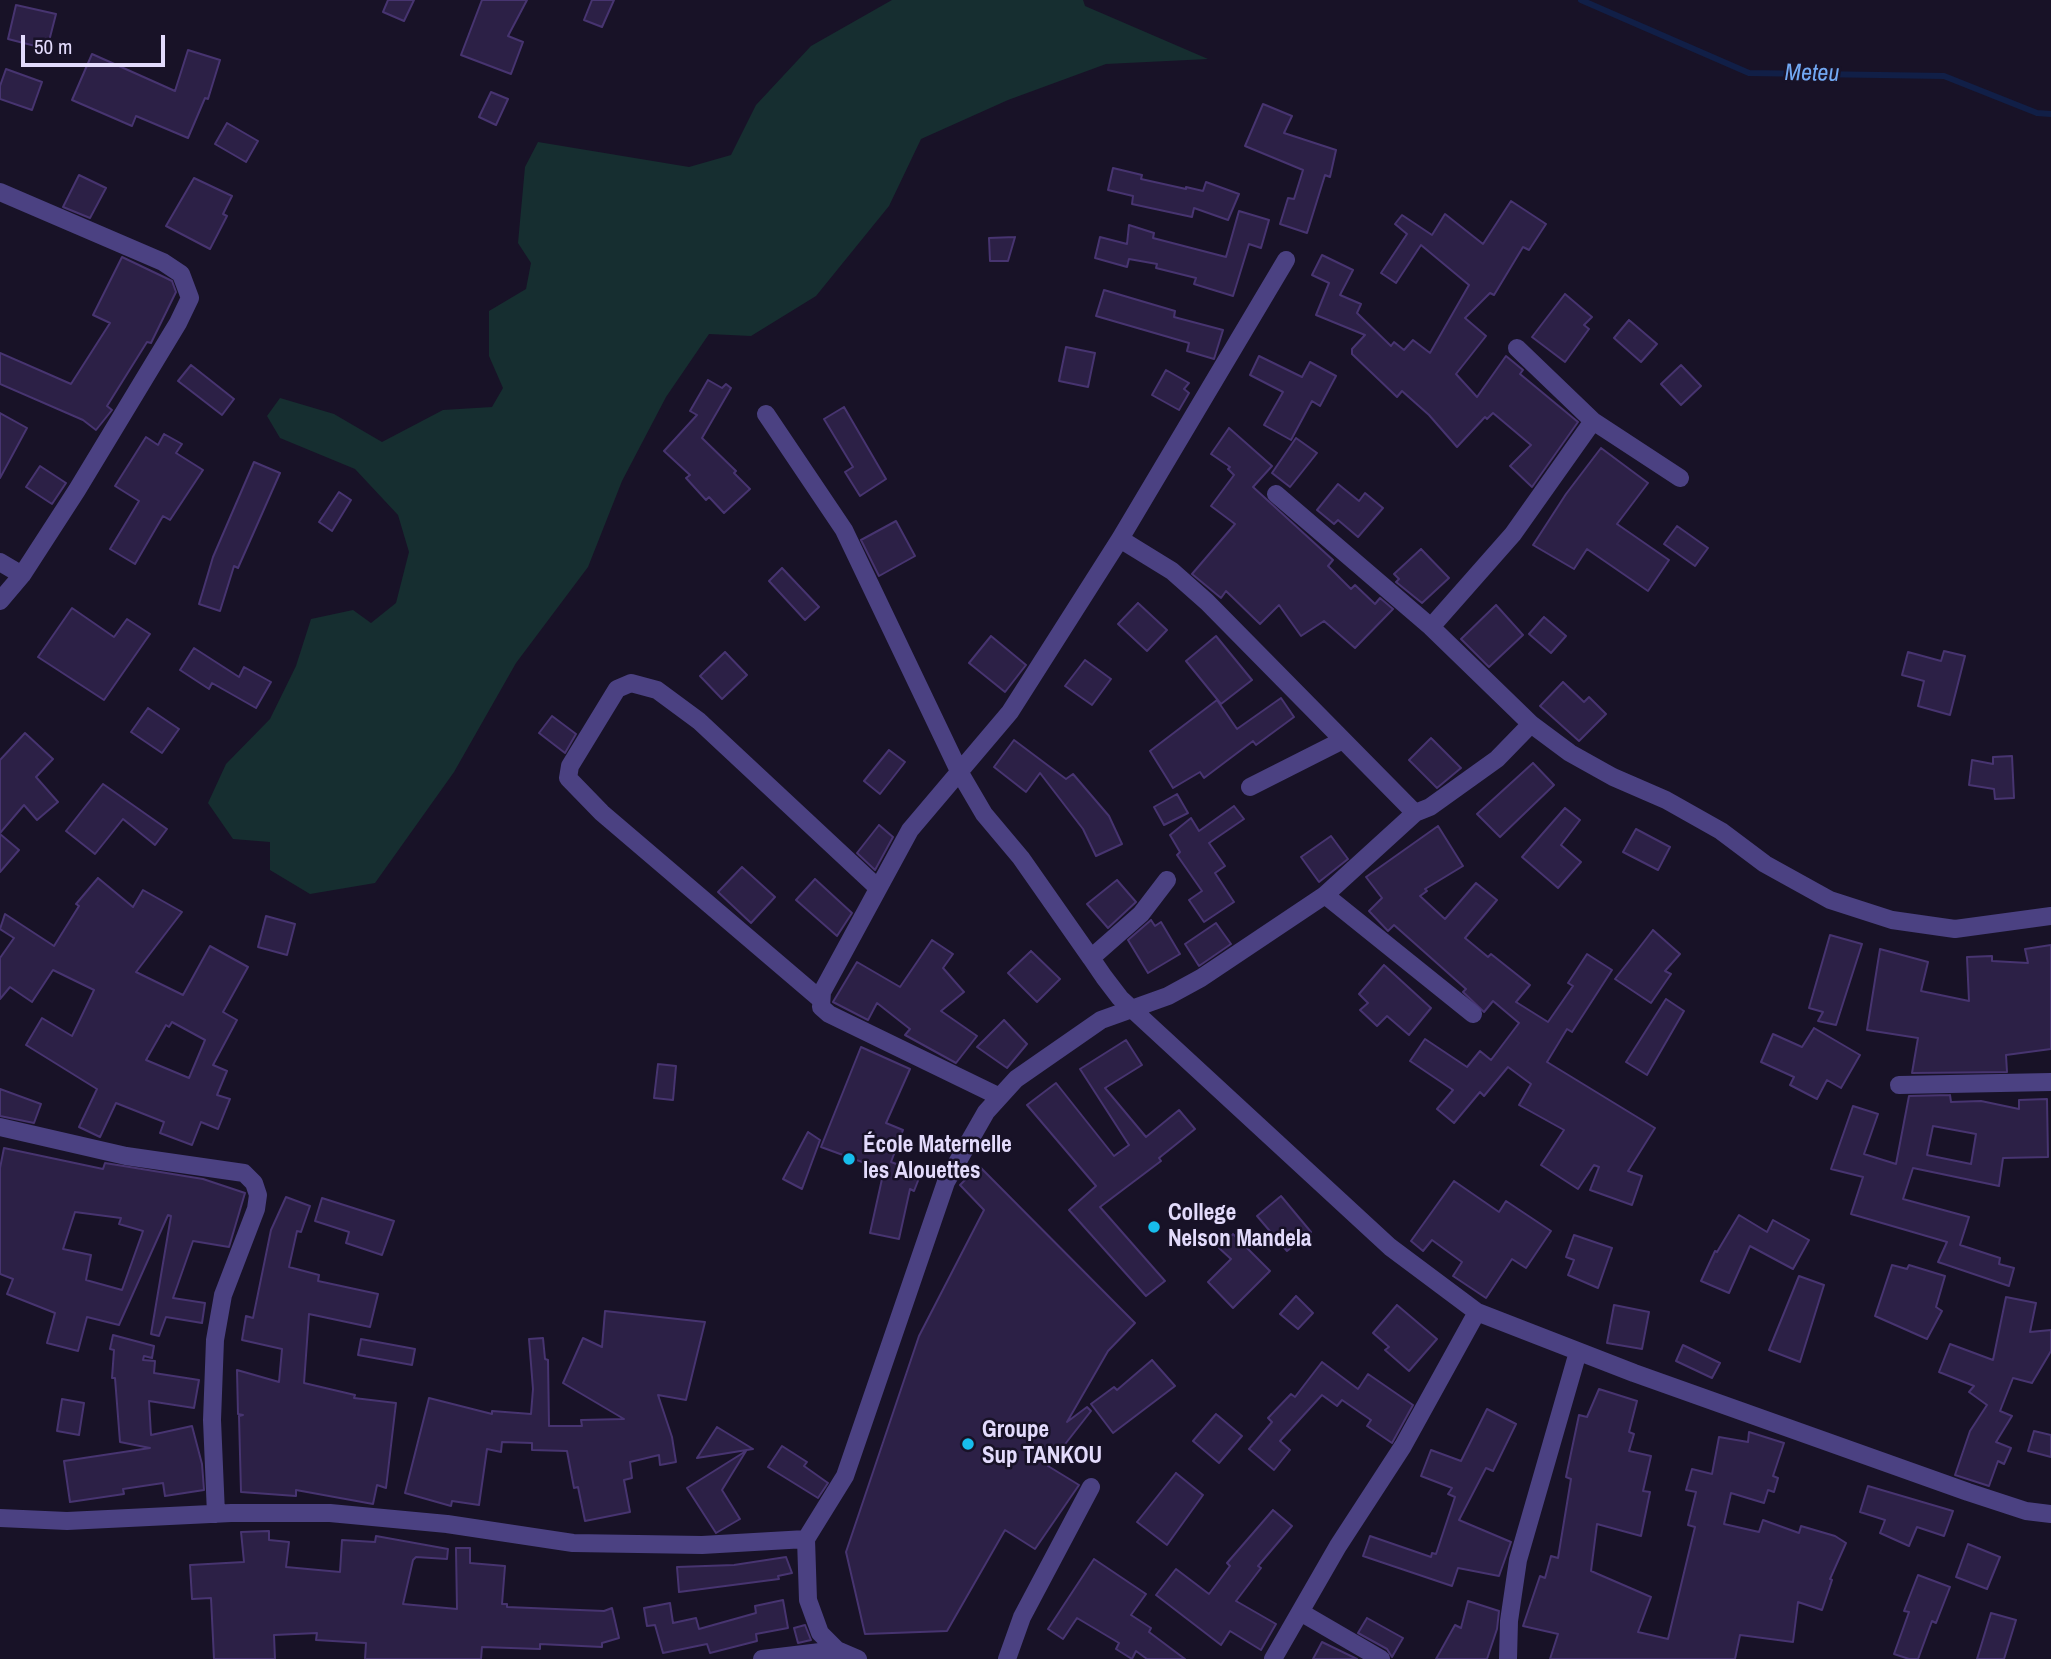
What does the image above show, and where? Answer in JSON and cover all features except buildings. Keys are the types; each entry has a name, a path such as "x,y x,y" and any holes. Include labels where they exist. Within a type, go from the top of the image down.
{"street":[{"path":"0,192 163,262 181,274 190,298 171,334 22,575 0,601"},
{"path":"998,1096 829,1014 821,1007 820,999 910,830 934,798 960,773 1010,712 1120,539 1286,260"},
{"path":"1517,348 1593,421 1680,478"},
{"path":"766,414 844,530 960,773 984,814 1021,858 1120,998 1133,1007 1390,1248 1477,1312 1578,1352 1968,1492 2026,1511 2051,1514"},
{"path":"1431,627 1513,534 1593,421"},
{"path":"1276,494 1431,627 1531,724 1570,753 1613,777 1667,800 1721,831 1765,864 1830,900 1892,920 1955,929 2051,916"},
{"path":"1120,539 1172,571 1207,602 1341,741 1415,813"},
{"path":"0,562 22,575"},
{"path":"820,999 602,813 568,778 570,766 617,689 631,683 657,690 699,721 878,888"},
{"path":"858,1659 837,1650 820,1633 808,1600 806,1539 845,1476 946,1182 998,1096 1016,1079 1101,1020 1168,996 1201,978 1325,895 1415,813 1430,807 1497,760 1531,724"},
{"path":"1251,787 1341,741"},
{"path":"1091,958 1141,914 1167,880"},
{"path":"1325,895 1473,1014"},
{"path":"1899,1085 2051,1082"},
{"path":"0,1127 126,1156 244,1173 254,1183 258,1195 256,1209 223,1295 215,1340 212,1420 216,1514"},
{"path":"1273,1659 1302,1613 1338,1546 1403,1446 1477,1312"},
{"path":"1508,1659 1509,1621 1518,1560 1578,1352"},
{"path":"1007,1659 1022,1617 1091,1487"},
{"path":"0,1518 67,1521 216,1514 330,1513 447,1524 573,1543 702,1545 806,1539"},
{"path":"1302,1613 1381,1659"},
{"path":"762,1659 837,1650"}],"green space":[{"path":"892,0 1083,0 1085,6 1208,59 1106,64 1008,100 921,139 889,206 816,296 751,336 709,334 666,397 622,481 588,567 516,663 454,772 375,883 310,894 270,870 270,842 233,839 208,803 226,764 270,719 296,666 311,619 353,610 371,623 396,603 409,552 398,515 355,469 280,438 267,416 280,398 334,414 382,442 443,410 492,407 503,388 489,356 489,311 526,289 531,263 518,243 525,167 538,142 689,167 731,155 756,105 811,46"}],"waterway":[{"name":"Meteu","path":"1581,0 1749,73 1944,76 2037,113 2051,114"}],"place":[{"name":"École Maternelle les Alouettes","path":"849,1159"},
{"name":"College Nelson Mandela","path":"1154,1227"},
{"name":"Groupe Sup TANKOU","path":"968,1444"}]}
